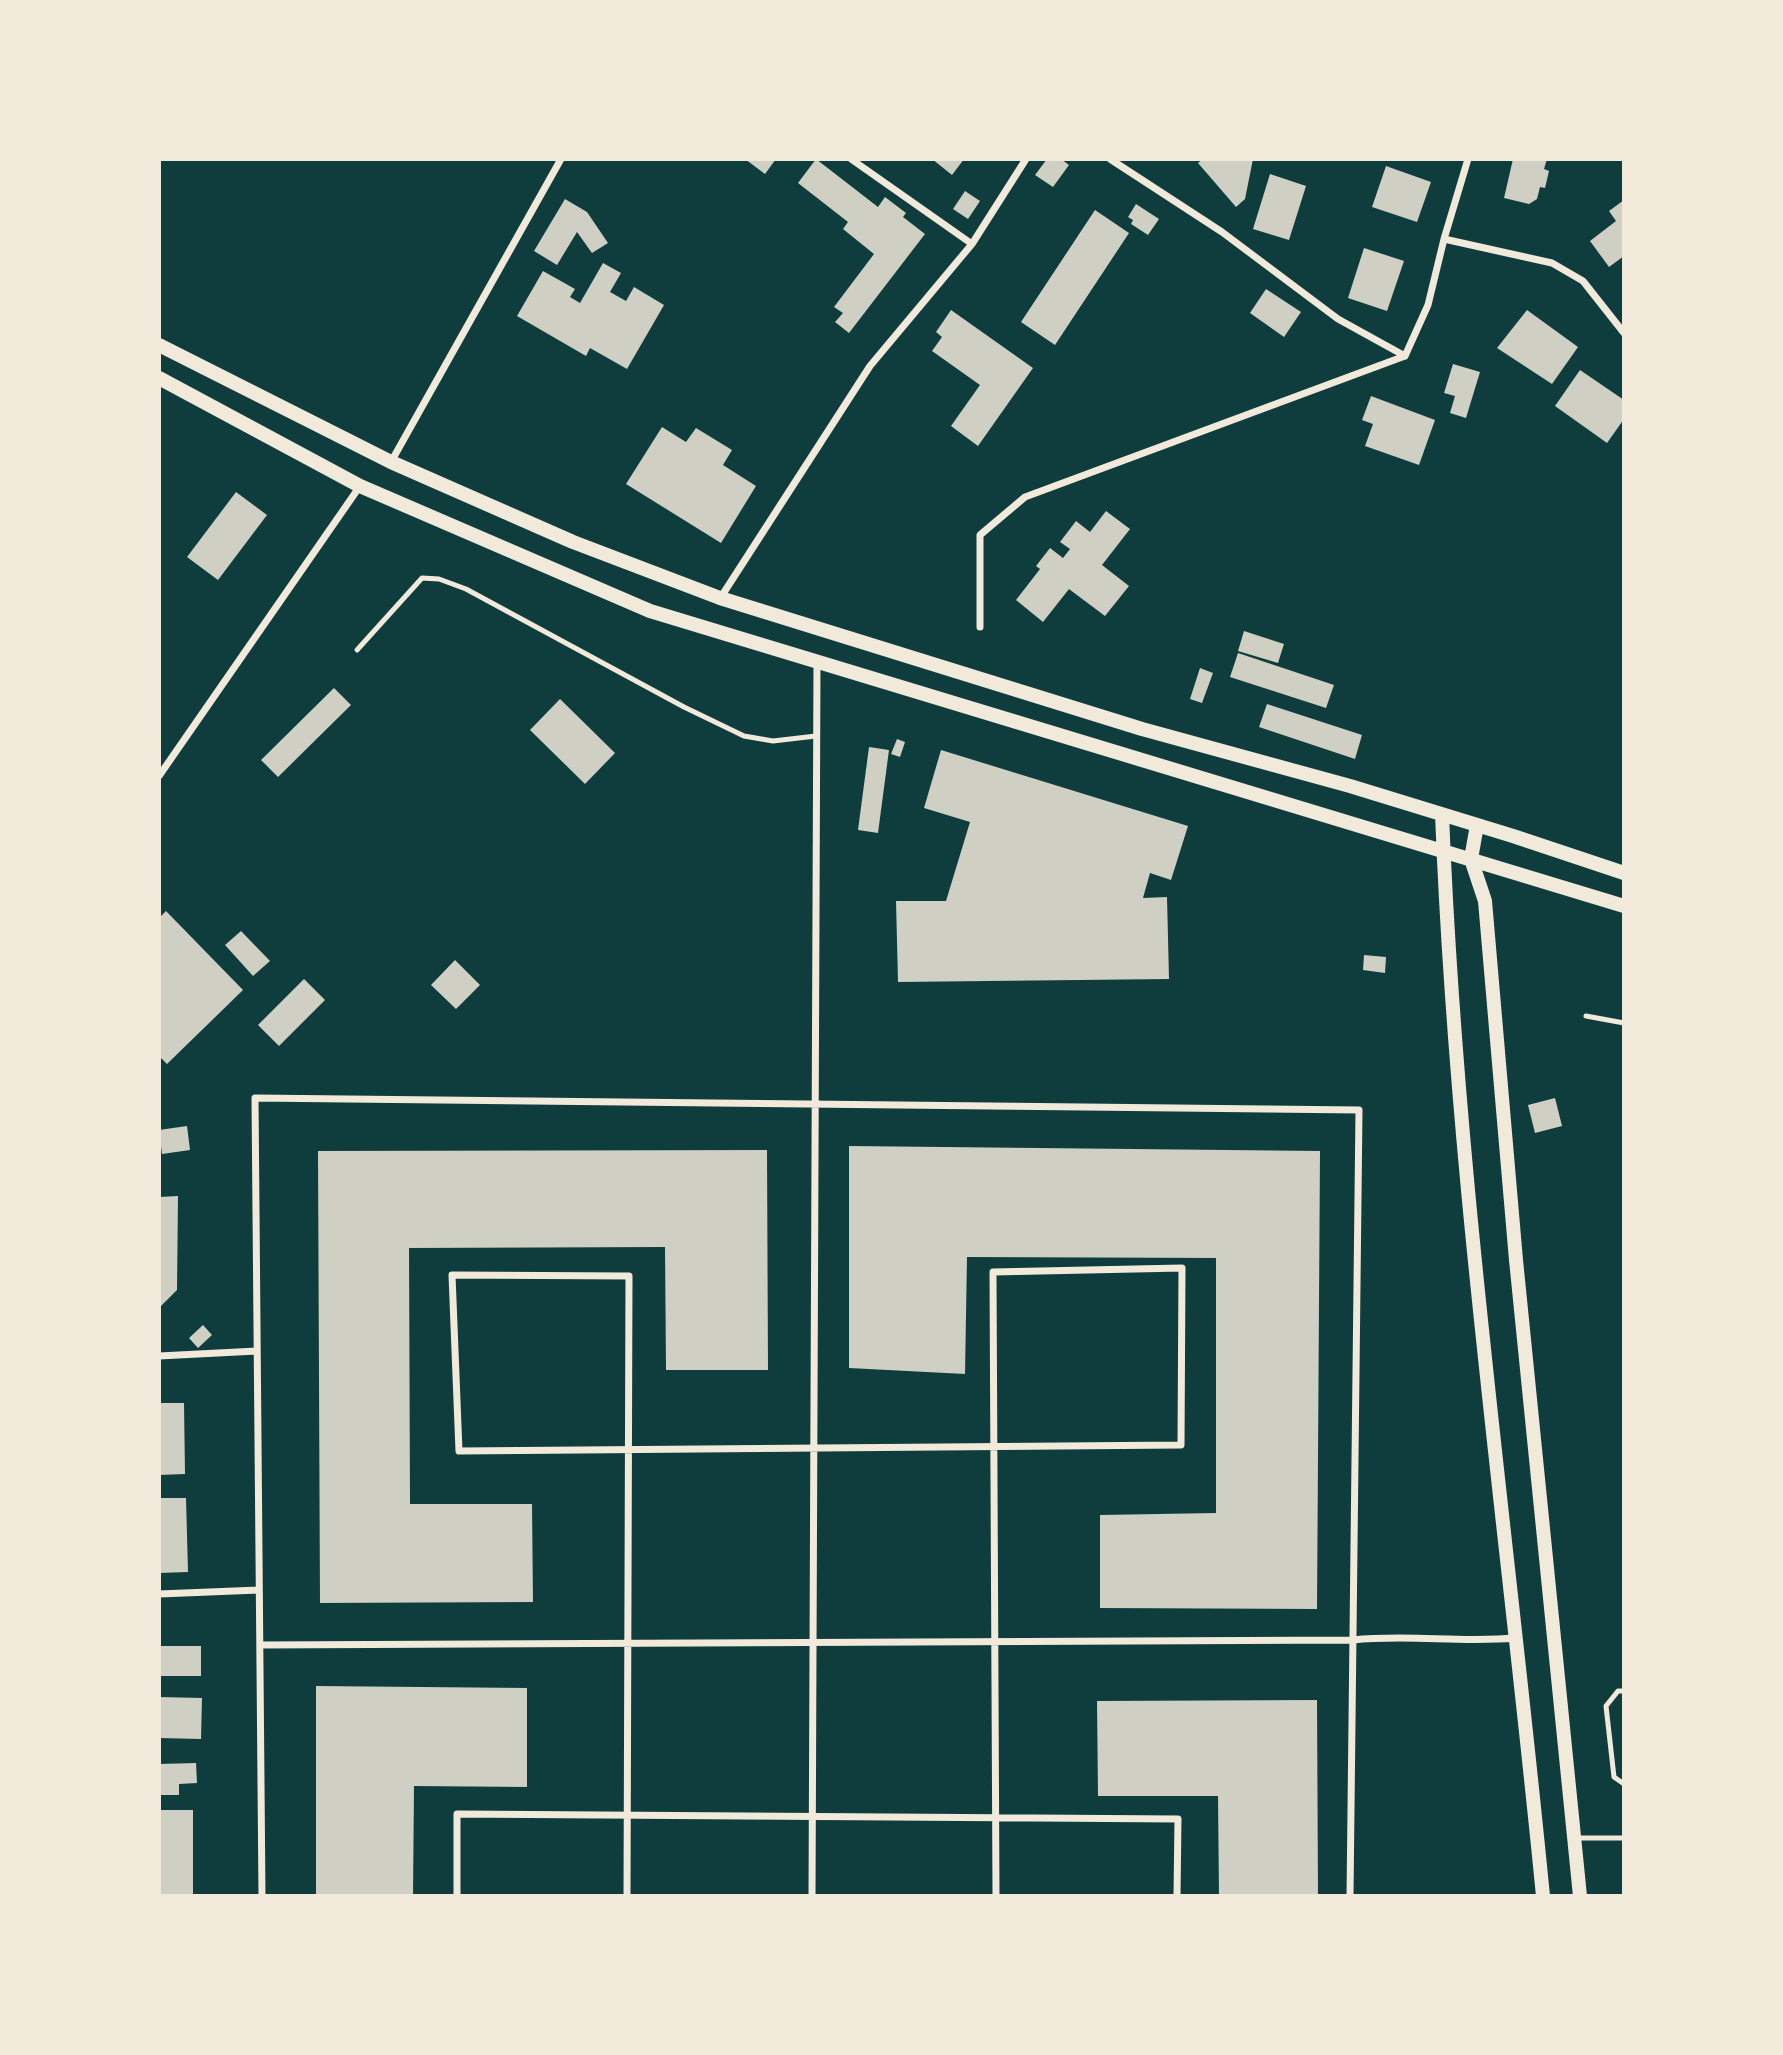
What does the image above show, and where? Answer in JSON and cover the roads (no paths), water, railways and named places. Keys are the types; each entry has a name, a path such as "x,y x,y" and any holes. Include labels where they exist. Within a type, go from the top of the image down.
{"main road":[{"path":"159,345 391,462 573,542 720,598 1142,729 1350,786 1624,873"},
{"path":"159,378 359,486 650,611 1624,905"},
{"path":"1442,814 1443,883 1455,1053 1543,1896"},
{"path":"1477,825 1471,859 1485,901 1516,1260 1580,1896"}],"street":[{"path":"391,462 561,159"},
{"path":"851,159 972,244"},
{"path":"720,598 870,366 972,244 1026,159"},
{"path":"1110,159 1222,232 1338,319 1405,356"},
{"path":"981,627 980,535 1025,497 1405,356 1428,305 1468,159"},
{"path":"1444,239 1552,263 1583,281 1624,333"},
{"path":"159,776 359,486"},
{"path":"812,1896 817,662"},
{"path":"262,1896 255,1098 1359,1110 1350,1896"},
{"path":"627,1896 628,1815 628,1450 629,1276 452,1275 459,1451 628,1450 814,1448 994,1447 1181,1445 1182,1268 993,1272 994,1447 996,1818 996,1896"},
{"path":"159,1356 257,1351"},
{"path":"159,1594 259,1590"},
{"path":"260,1645 1353,1640 1379,1637 1480,1641 1516,1638"},
{"path":"457,1896 457,1814 1178,1819 1177,1896"}],"lane":[{"path":"357,650 422,578 439,579 466,589 684,707 744,736 773,741 816,736"},
{"path":"1586,1016 1624,1023"},
{"path":"1624,1691 1618,1691 1606,1706 1614,1777 1624,1784"},
{"path":"1575,1838 1624,1838"}]}
